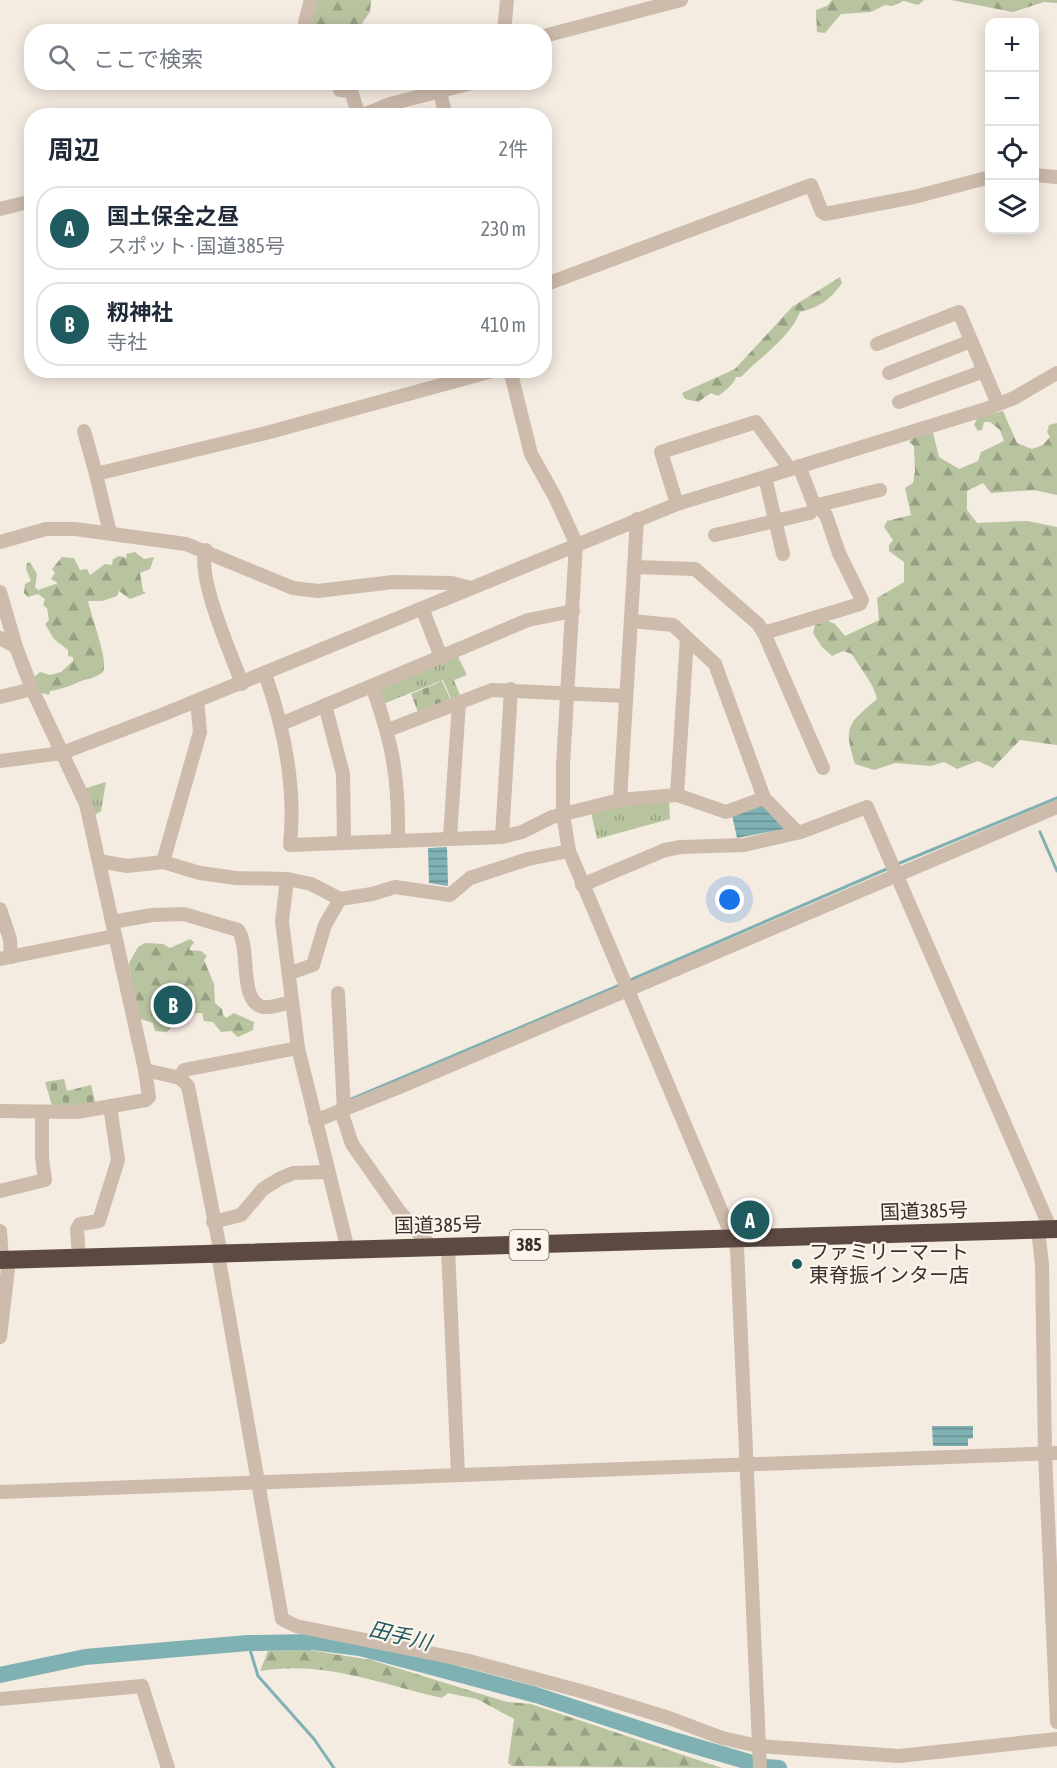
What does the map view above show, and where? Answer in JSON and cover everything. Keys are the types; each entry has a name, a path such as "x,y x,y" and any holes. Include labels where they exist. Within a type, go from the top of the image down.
{"highway":[{"name":"国道385号","path":"4,1260 1049,1230"}],"street":[{"path":"305,24 311,0"},
{"path":"505,24 507,0"},
{"path":"552,34 681,0"},
{"path":"340,90 351,91 357,108"},
{"path":"380,108 450,90"},
{"path":"440,93 444,108"},
{"path":"1039,175 1057,177"},
{"path":"552,282 811,185 822,212 825,214 914,197 985,178"},
{"path":"0,209 24,203"},
{"path":"877,344 959,312 998,404"},
{"path":"889,373 971,341"},
{"path":"899,402 984,371"},
{"path":"0,761 62,753 242,684 576,543 676,504 998,404 1057,373"},
{"path":"96,474 266,433 467,378"},
{"path":"512,378 531,454 555,497 576,543 563,814 569,851 737,1248 740,1268 760,1768"},
{"path":"676,504 660,452 756,422 794,467 813,501 814,509"},
{"path":"84,431 110,534"},
{"path":"765,477 783,554"},
{"path":"715,535 880,490"},
{"path":"764,633 860,604 862,600 839,553 826,515 814,509"},
{"path":"620,800 638,519"},
{"path":"0,542 61,528 186,544 206,550 278,584 293,588 318,591 393,582 452,583 470,588"},
{"path":"206,550 202,561 207,584 242,684"},
{"path":"635,567 695,569 764,633 823,768"},
{"path":"0,592 16,647 32,689 86,804 149,1097 146,1100 77,1112 42,1112 1,1108"},
{"path":"422,608 441,657"},
{"path":"281,724 528,620 573,611"},
{"path":"631,621 673,625 715,664 764,798 797,832"},
{"path":"0,638 16,647"},
{"path":"677,795 687,638"},
{"path":"266,674 281,724 293,801 290,845 450,837 502,837 522,832 563,814 620,800 677,795 726,812 764,798"},
{"path":"372,686 388,730 398,785 398,840"},
{"path":"0,696 32,689"},
{"path":"388,730 481,693 511,690 625,696"},
{"path":"502,837 511,690"},
{"path":"163,862 200,732 197,701"},
{"path":"450,837 459,703"},
{"path":"326,705 344,774 344,842"},
{"path":"582,885 665,850 681,846 744,845 797,832 867,807 1049,1230 1042,1264 1051,1453 1057,1722"},
{"path":"315,1121 1057,807"},
{"path":"99,861 127,866 163,862 200,873 236,878 287,879 311,884 340,899 372,894 395,887 450,895 470,878 528,859 569,851"},
{"path":"287,879 282,921 298,1048 348,1250"},
{"path":"290,973 313,965 325,925 340,899"},
{"path":"0,909 10,939 6,958 114,936"},
{"path":"112,922 152,915 184,914 238,930 246,960 246,984 254,1001 261,1006 270,1007 291,1002"},
{"path":"338,993 343,1110 352,1144 399,1210 440,1248 458,1474"},
{"path":"180,1078 184,1070 298,1048"},
{"path":"145,1070 180,1078 188,1086 220,1254 219,1260 282,1618 296,1626 465,1660 669,1718 722,1738 758,1746 899,1756 1057,1739"},
{"path":"79,1258 77,1229 80,1224 99,1221 118,1160 110,1106"},
{"path":"0,1191 45,1180 42,1158 42,1112"},
{"path":"213,1222 242,1215 263,1189 279,1179 293,1173 327,1172"},
{"path":"0,1231 4,1260 0,1337"},
{"path":"0,1492 1051,1453"},
{"path":"0,1699 142,1686 168,1768"}],"green space":[{"path":"315,0 371,0 370,12 363,24 312,24"},
{"path":"832,0 924,0 918,5 904,1 892,6 885,5 871,12 841,14 825,33 817,32 816,10 827,6"},
{"path":"951,0 1057,0 1057,3 1044,2 1013,12"},
{"path":"840,277 842,283 833,294 819,305 800,312 782,339 741,377 736,377 731,385 718,396 711,393 698,402 685,399 682,393 735,369 792,307"},
{"path":"1003,411 1017,443 1032,449 1043,445 1050,437 1047,432 1049,425 1057,423 1057,495 1034,490 991,493 983,483 967,491 967,510 977,523 1027,521 1057,527 1057,745 1020,740 993,768 978,761 957,769 944,762 931,766 895,763 874,770 855,764 849,741 851,727 860,714 877,699 870,682 852,654 843,651 832,656 822,647 813,633 815,625 825,620 835,624 845,636 879,620 877,598 904,582 904,562 889,551 889,545 893,540 884,527 887,521 911,515 905,488 913,483 915,471 914,446 909,442 916,435 933,433 939,457 959,469 978,461 981,452 1004,441 1000,430 990,422 984,422 982,430 978,431 974,425 977,418"},
{"path":"135,552 144,559 154,557 150,569 140,573 143,591 146,593 130,599 119,591 117,596 102,601 88,601 104,660 102,673 50,691 49,695 39,692 33,678 40,672 50,675 61,672 73,661 73,657 68,656 68,650 54,639 45,624 49,620 47,608 43,605 45,599 38,594 28,597 24,593 25,584 31,581 26,569 27,563 30,562 37,574 35,587 38,590 58,583 51,579 55,573 52,569 62,557 74,558 80,570 87,569 90,575 105,564 112,565 113,559 119,556 127,558 126,554"},
{"path":"457,655 467,675 454,680 460,695 451,699 443,680 383,704 378,693 380,687"},
{"path":"442,681 450,699 418,712 411,694"},
{"path":"106,782 101,811 93,816 83,789"},
{"path":"669,802 670,819 597,839 591,812 621,805"},
{"path":"190,939 194,942 189,950 201,951 207,956 204,960 214,984 215,1003 222,1009 223,1015 226,1018 234,1013 254,1022 253,1030 238,1037 231,1031 221,1032 213,1022 204,1021 202,1013 195,1013 186,1023 178,1019 167,1032 155,1031 153,1023 137,1018 129,963 138,947 145,943 163,944 170,948"},
{"path":"64,1079 67,1091 91,1085 96,1105 53,1109 45,1082"},
{"path":"309,1650 371,1660 507,1702 531,1704 722,1768 512,1766 508,1763 514,1719 477,1699 448,1693 442,1698 329,1671 284,1668 260,1671 268,1651"}],"water":[{"path":"762,804 784,829 737,838 732,815"},
{"path":"447,847 448,886 429,883 428,848"},
{"path":"932,1426 973,1426 973,1438 968,1439 968,1446 933,1446"}],"waterway":[{"path":"895,865 1057,798"},
{"path":"1040,832 1057,871"},
{"path":"628,981 889,868"},
{"path":"347,1101 620,985"},
{"name":"田手川","path":"0,1675 85,1657 248,1643 313,1642 360,1648 536,1695 674,1740 766,1767 779,1768"},
{"path":"248,1643 258,1676 314,1739 334,1768"}],"place":[{"name":"籾神社","path":"173,1005"},
{"name":"国土保全之昼","path":"750,1220"},
{"name":"ファミリーマート 東脊振インター店","path":"797,1264"}]}
